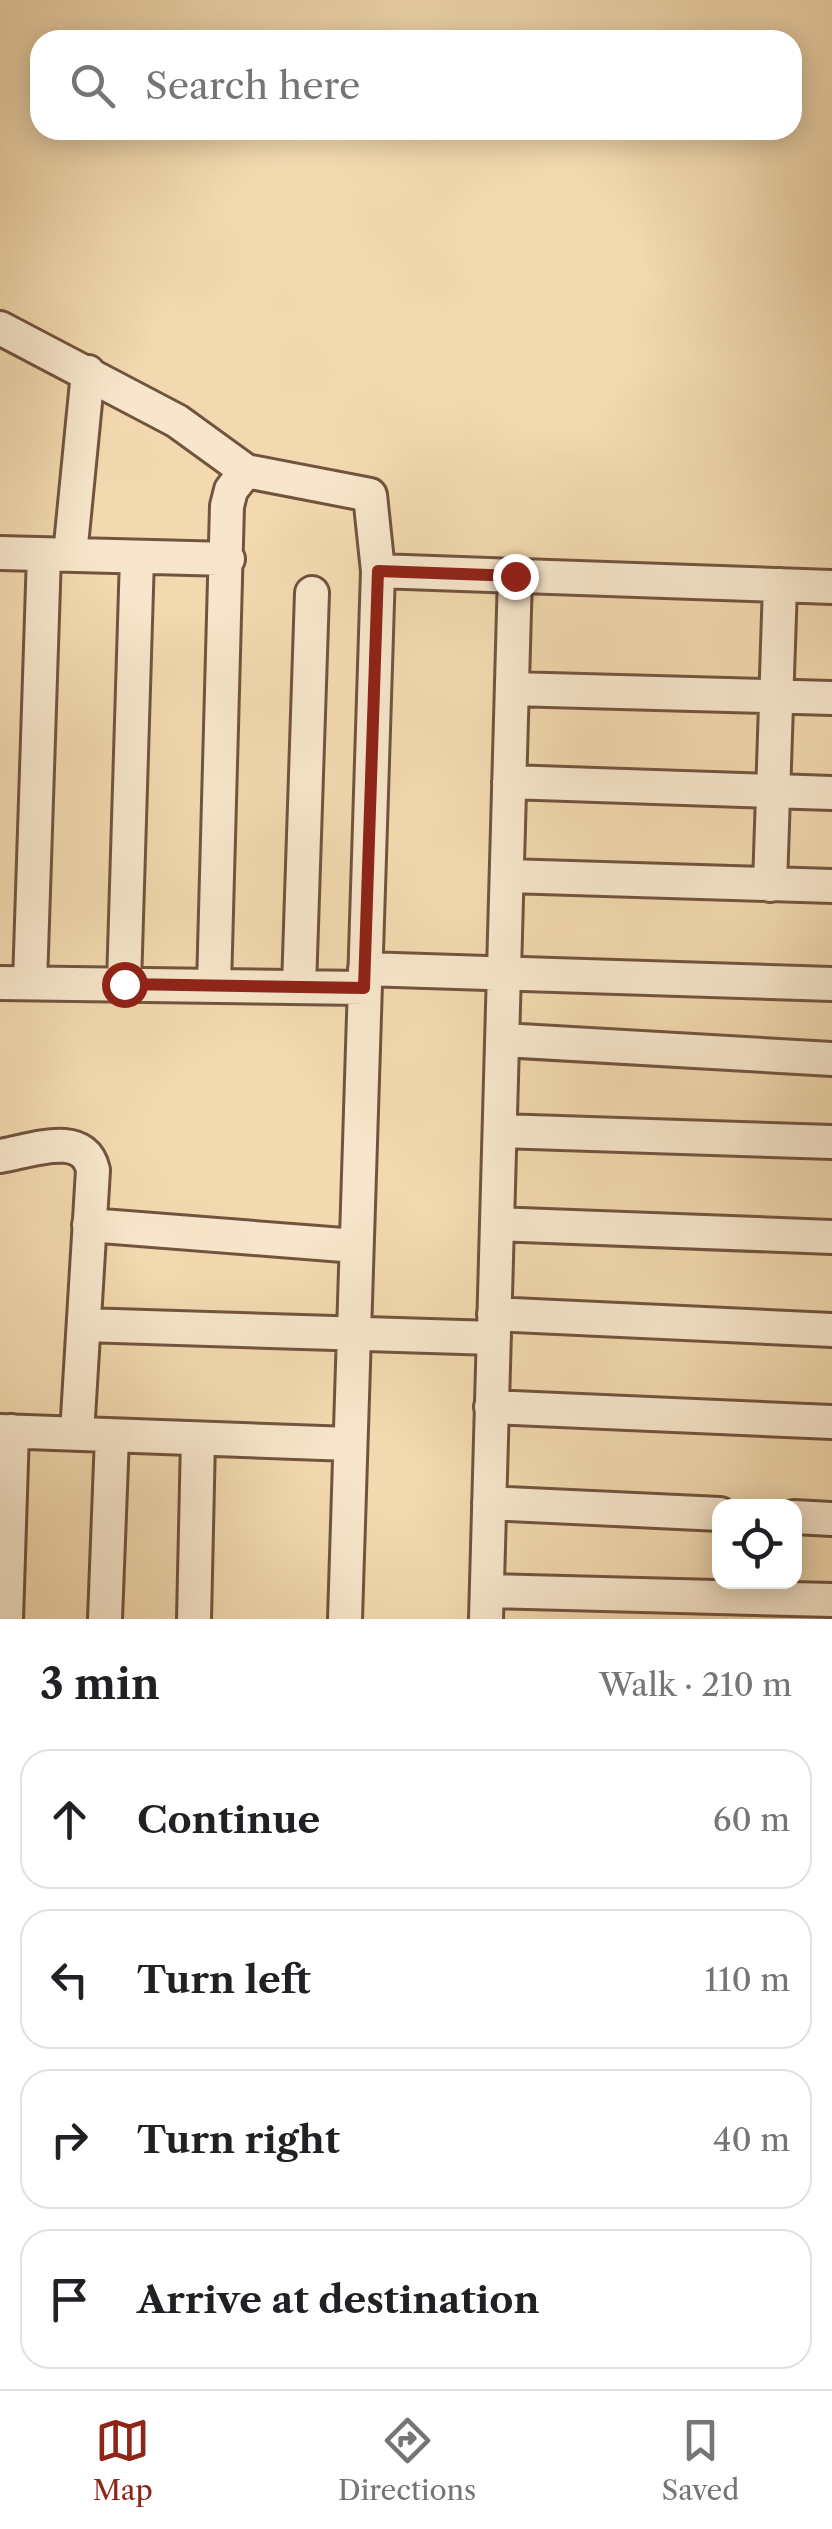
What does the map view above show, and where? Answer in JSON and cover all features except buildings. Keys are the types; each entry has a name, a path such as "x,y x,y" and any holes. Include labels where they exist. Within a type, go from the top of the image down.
{"street":[{"path":"0,328 177,422 246,471 370,495 378,571 345,1619"},
{"path":"88,372 57,555 15,983 299,987 364,978 504,973 832,984"},
{"path":"214,986 227,506 231,490 246,471"},
{"path":"0,553 228,559"},
{"path":"124,984 138,557"},
{"path":"378,571 832,587"},
{"path":"515,576 486,1605 832,1600"},
{"path":"770,885 780,585"},
{"path":"299,987 312,593"},
{"path":"512,689 832,698"},
{"path":"509,782 832,793"},
{"path":"506,876 832,886"},
{"path":"502,1040 832,1059"},
{"path":"500,1131 832,1142"},
{"path":"0,1156 82,1147 94,1170 77,1434"},
{"path":"497,1224 832,1237"},
{"path":"90,1225 356,1246"},
{"path":"84,1325 353,1333 494,1326 832,1330"},
{"path":"492,1407 832,1422"},
{"path":"6,1619 6,1431 350,1444"},
{"path":"105,1619 112,1436"},
{"path":"194,1619 198,1439"},
{"path":"489,1503 712,1514"},
{"path":"802,1517 832,1519"}],"route":[{"path":"124,984 364,988 378,571 515,576"}]}
